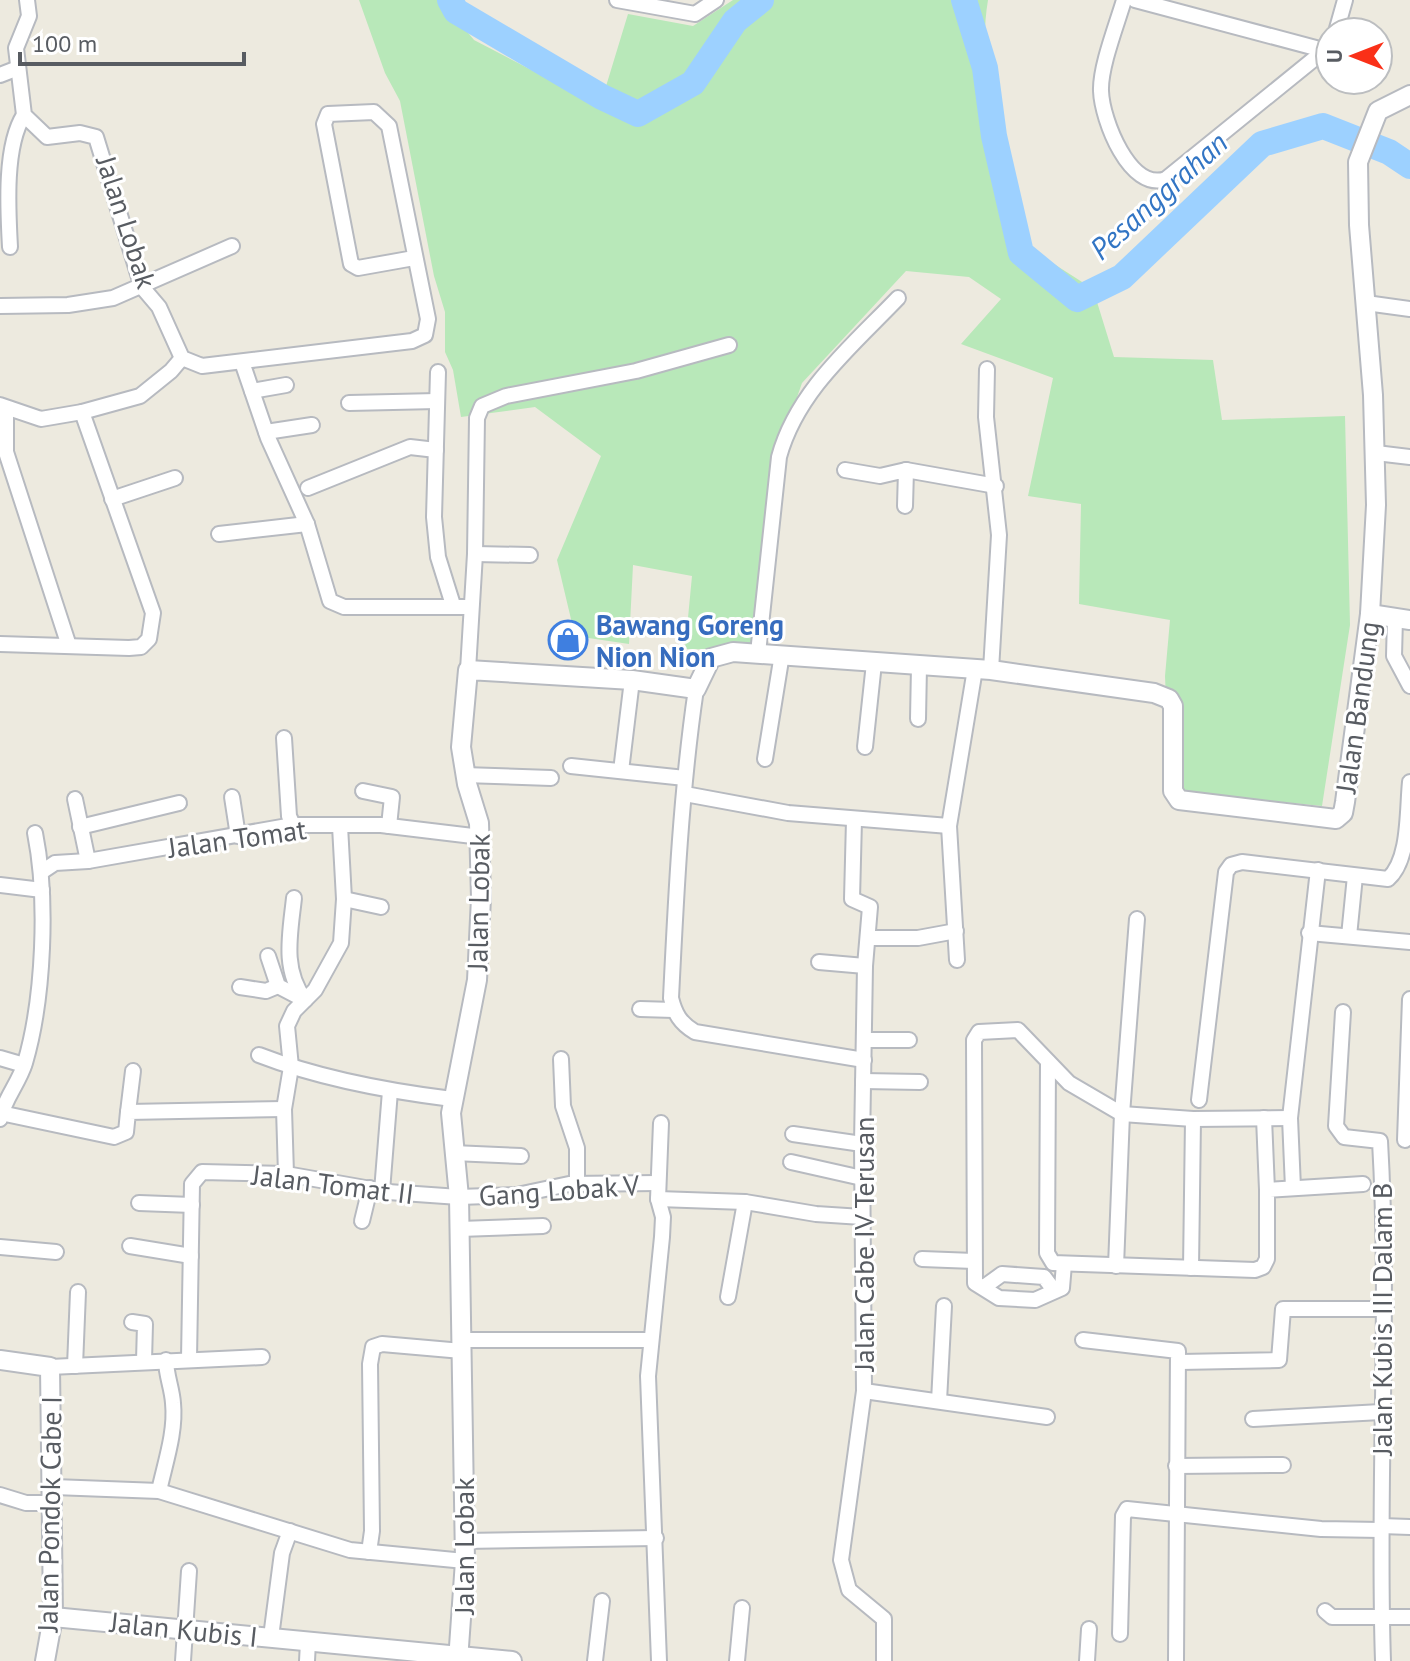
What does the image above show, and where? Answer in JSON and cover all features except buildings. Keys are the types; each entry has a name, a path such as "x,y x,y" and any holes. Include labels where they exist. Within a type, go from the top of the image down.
{"street":[{"path":"10,247 6,170 16,127 24,115 16,48 29,16 27,0"},
{"path":"617,0 695,14 716,0"},
{"path":"1124,0 1100,89 1109,129 1139,177 1149,182 1166,179 1314,60"},
{"path":"1135,0 1314,45"},
{"path":"0,75 18,68"},
{"name":"Jalan Bandung","path":"696,689 711,658 733,652 983,670 1164,695 1175,714 1173,791 1179,800 1327,821 1343,813 1370,614 1376,453 1358,162 1375,115 1410,95"},
{"path":"69,646 6,452 3,407 41,419 82,412 140,396 182,358 202,366 412,341 425,335 428,319 389,126 374,112 328,114 324,124 351,264 358,268 414,258"},
{"name":"Jalan Lobak","path":"24,115 47,137 80,133 96,137 142,287 159,307 182,358"},
{"path":"0,306 91,302 142,287 232,246"},
{"path":"758,653 779,457 789,428 824,376 898,298"},
{"path":"1366,303 1410,309"},
{"name":"Jalan Lobak","path":"458,1658 465,1561 460,1229 452,1099 477,980 481,837 477,813 464,775 461,734 475,554 477,418 482,406 506,396 636,371 729,345"},
{"path":"242,362 266,432 307,524 327,594 336,605 470,607"},
{"path":"957,960 949,826 983,670 999,535 986,417 987,369"},
{"path":"438,372 434,517 438,557 453,605"},
{"path":"252,391 286,385"},
{"path":"349,403 437,401"},
{"path":"0,644 141,647 149,639 153,628 153,613 82,412"},
{"path":"266,432 312,425"},
{"path":"308,488 410,447 436,450"},
{"path":"1376,453 1410,457"},
{"path":"845,470 880,476 906,470 996,486"},
{"path":"905,506 906,470"},
{"path":"112,499 175,478"},
{"path":"219,534 307,524"},
{"path":"475,554 530,555"},
{"path":"1370,614 1402,619 1394,656 1410,686"},
{"path":"765,759 782,654"},
{"path":"865,747 874,663"},
{"path":"918,719 919,666"},
{"path":"468,670 632,680 696,689 685,778 671,998 674,1010 682,1025 695,1032 864,1060"},
{"path":"621,771 632,680"},
{"path":"288,742 296,812 293,825"},
{"path":"571,766 685,778"},
{"path":"464,775 551,778"},
{"path":"1199,1100 1226,872 1231,865 1242,862 1388,879 1396,872 1410,782"},
{"path":"363,791 392,797 389,826"},
{"path":"685,794 788,813 949,826"},
{"path":"232,797 238,836"},
{"path":"75,799 88,861"},
{"path":"80,827 179,803"},
{"name":"Jalan Cabe IV Terusan","path":"854,820 852,899 870,907 865,966 862,1144 864,1391 841,1560 849,1590 884,1619 884,1661"},
{"name":"Jalan Tomat","path":"43,871 55,863 88,861 293,825 389,826 481,837"},
{"path":"286,1174 284,1109 291,1067 287,1026 315,990 341,943 344,899 340,826"},
{"path":"35,833 43,871 44,911 24,1065 1,1116 114,1137 126,1132 133,1071"},
{"path":"1293,1188 1290,1118 1318,870"},
{"path":"1349,936 1355,876"},
{"path":"0,885 42,890"},
{"path":"294,898 288,958 293,984 305,1000"},
{"path":"344,899 381,907"},
{"path":"1116,1266 1122,1114 1137,919"},
{"path":"868,938 918,938 956,931"},
{"path":"1309,933 1410,942"},
{"path":"268,956 278,986 305,1000"},
{"path":"819,962 865,966"},
{"path":"240,987 266,991 278,986"},
{"path":"1380,1141 1407,1140 1410,999"},
{"path":"640,1009 674,1010"},
{"name":"Jalan Kubis III Dalam B","path":"1343,1012 1336,1126 1344,1137 1380,1141 1386,1309 1381,1412 1383,1661"},
{"path":"1064,1264 1062,1288 1053,1289 1035,1300 999,1298 975,1283 976,1035 985,1030 1018,1030 1069,1083 1122,1114 1193,1119 1290,1118"},
{"path":"865,1040 909,1040"},
{"path":"259,1055 291,1067 390,1091 452,1099"},
{"path":"0,1058 24,1065"},
{"path":"561,1059 563,1106 577,1148 577,1184"},
{"path":"1048,1062 1048,1260 1064,1264 1116,1266 1255,1270 1263,1267 1267,1259 1264,1118"},
{"path":"863,1081 920,1082"},
{"path":"362,1221 376,1190 390,1091"},
{"path":"128,1112 284,1109"},
{"path":"1191,1268 1193,1119"},
{"path":"659,1661 648,1376 662,1237 663,1217 658,1199 661,1123"},
{"path":"793,1134 862,1144"},
{"path":"453,1153 521,1156"},
{"path":"791,1162 862,1178"},
{"name":"Jalan Tomat II","path":"189,1359 192,1184 202,1172 286,1174 376,1190 459,1197"},
{"name":"Gang Lobak V","path":"459,1197 517,1195 577,1184 658,1183"},
{"path":"1267,1190 1363,1184"},
{"path":"658,1199 745,1202 816,1214 862,1217"},
{"path":"728,1297 745,1202"},
{"path":"139,1203 192,1205"},
{"path":"460,1229 543,1226"},
{"path":"130,1246 191,1256"},
{"path":"0,1247 56,1252"},
{"path":"922,1259 974,1261"},
{"path":"984,1287 1002,1274 1044,1277 1053,1289"},
{"path":"75,1366 78,1292"},
{"path":"939,1401 944,1306"},
{"path":"1083,1340 1179,1356 1279,1360 1283,1309 1386,1309"},
{"path":"132,1322 145,1324 144,1361"},
{"path":"369,1552 372,1531 370,1364 373,1347 382,1344 462,1346 651,1340"},
{"path":"1176,1661 1179,1356"},
{"path":"0,1360 50,1367 262,1357"},
{"path":"159,1491 173,1428 173,1401 166,1380 166,1360"},
{"name":"Jalan Pondok Cabe I","path":"45,1661 53,1617 54,1495 50,1367"},
{"path":"864,1391 1047,1417"},
{"path":"1253,1419 1381,1412"},
{"path":"1176,1466 1283,1465"},
{"path":"0,1495 26,1503 54,1495 159,1491 350,1550 465,1561"},
{"path":"1120,1634 1124,1512 1131,1509 1321,1529 1410,1527"},
{"path":"271,1637 282,1553 290,1531"},
{"path":"464,1541 656,1538"},
{"path":"183,1661 189,1571"},
{"path":"595,1661 602,1601"},
{"path":"737,1661 742,1608"},
{"path":"1325,1611 1332,1617 1410,1617"},
{"name":"Jalan Kubis I","path":"53,1617 512,1661"},
{"path":"1087,1661 1089,1629"},
{"path":"307,1661 308,1642"}],"green space":[{"path":"359,0 441,0 474,40 600,106 628,14 693,26 733,0 988,0 985,29 989,92 1001,156 1026,246 1093,289 1114,357 1213,360 1222,420 1345,416 1350,625 1322,806 1170,791 1165,676 1170,620 1079,604 1081,504 1028,496 1053,378 961,344 1001,299 969,277 906,271 802,383 771,472 750,650 685,649 692,576 633,565 629,644 575,636 557,560 601,456 535,407 461,417 453,370 445,352 445,312 434,276 400,101 385,73"}],"waterway":[{"name":"Pesanggrahan","path":"450,0 456,11 602,97 638,114 693,83 735,21 761,0"},
{"name":"Pesanggrahan","path":"964,0 985,68 994,136 1021,253 1077,299 1122,277 1262,144 1323,126 1389,152 1410,166"}],"place":[{"name":"Bawang Goreng Nion Nion","path":"568,640"}]}
